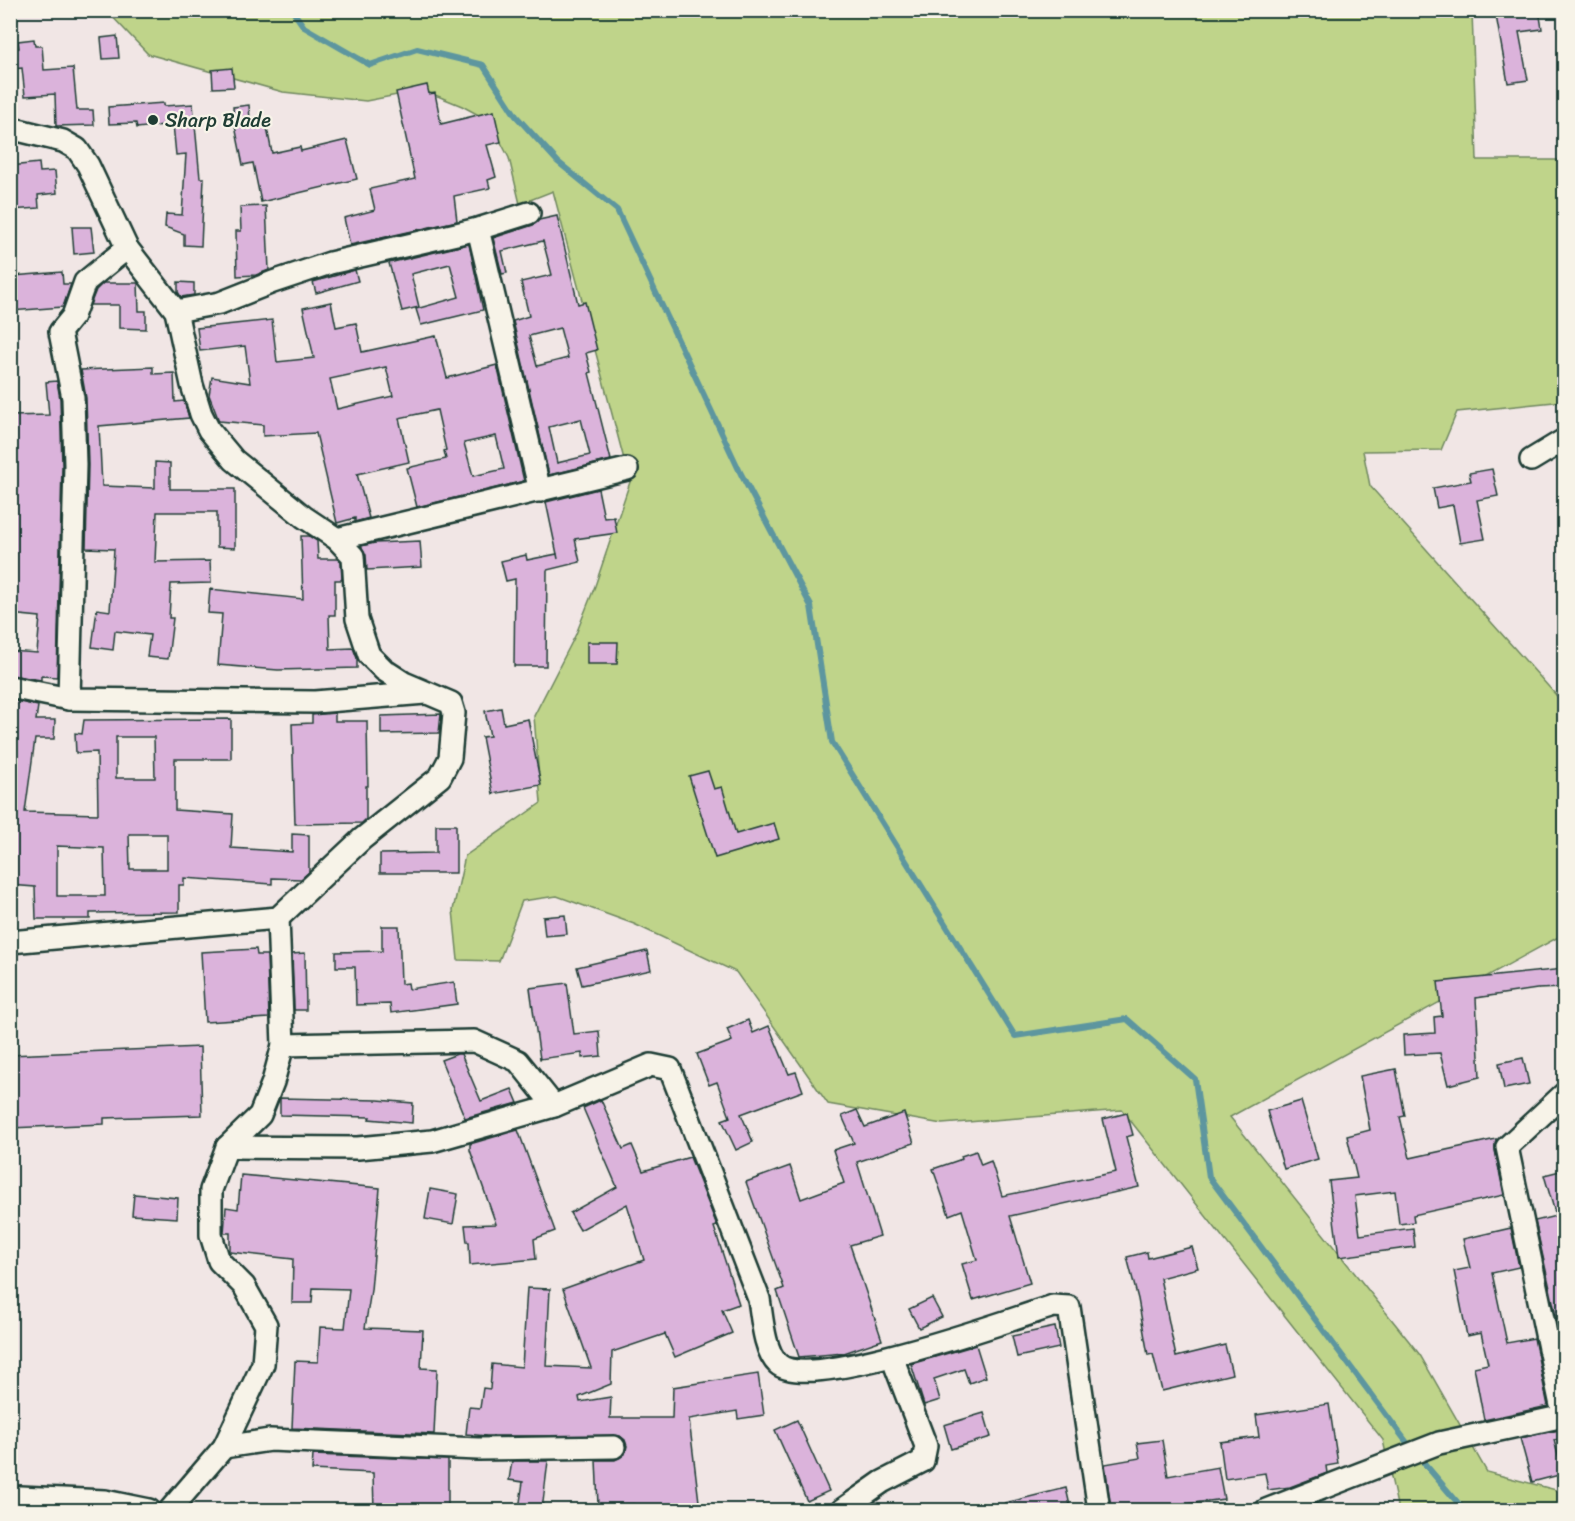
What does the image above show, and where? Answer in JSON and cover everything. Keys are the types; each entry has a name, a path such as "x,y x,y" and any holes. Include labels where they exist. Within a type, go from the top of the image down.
{"street":[{"path":"10,128 63,141 77,149 88,165 127,248 176,311 192,385 201,414 209,430 234,460 304,517 337,539 353,556 357,619 369,655 384,670 404,683 451,703 454,713 450,758 440,777 362,839 278,918 10,942"},
{"path":"176,311 220,303 330,263 478,229 529,213"},
{"path":"478,229 540,491"},
{"path":"69,699 75,465 73,398 60,332 73,316 86,282 127,248"},
{"path":"1531,460 1564,440"},
{"path":"337,539 627,469"},
{"path":"10,687 69,699 315,702 428,693"},
{"path":"170,1510 224,1447 263,1364 266,1325 243,1286 219,1261 211,1235 211,1190 227,1147 260,1115 273,1083 283,1045 278,918"},
{"path":"283,1045 474,1041 518,1061 554,1106"},
{"path":"227,1147 358,1148 432,1141 554,1106 651,1065 670,1069 759,1299 765,1335 772,1355 779,1365 794,1371 817,1371 892,1357 1053,1306 1069,1307 1099,1510"},
{"path":"1266,1510 1438,1443 1564,1415 1507,1148 1564,1094"},
{"path":"842,1510 882,1482 923,1461 925,1455 926,1446 892,1357"},
{"path":"224,1447 270,1440 478,1449 614,1447"},
{"path":"10,1498 105,1501 149,1510"}],"green space":[{"path":"107,11 1472,11 1477,160 1564,160 1564,401 1457,412 1441,450 1363,451 1370,486 1564,704 1564,934 1230,1117 1420,1355 1487,1472 1564,1492 1564,1510 1398,1510 1383,1440 1122,1110 942,1124 828,1104 736,972 634,924 557,896 522,901 499,961 458,960 453,910 465,856 541,803 534,716 576,634 595,586 630,482 553,191 520,204 509,158 490,121 462,106 423,90 366,101 283,92 148,54"}],"building":[{"path":"1495,10 1539,10 1542,29 1519,32 1528,80 1508,83"},
{"path":"117,36 119,58 103,59 101,38"},
{"path":"34,39 35,46 42,46 44,70 73,68 77,110 93,110 94,125 56,126 55,94 25,96 22,68 12,69 11,49 19,48 18,41"},
{"path":"232,68 234,87 213,88 212,70"},
{"path":"427,85 429,94 435,93 441,124 494,111 501,142 487,145 496,177 488,180 490,188 454,196 457,221 350,245 344,218 375,210 370,189 415,179 396,92"},
{"path":"164,103 164,106 193,104 200,178 204,178 201,246 184,245 184,234 165,227 166,214 182,215 186,154 176,155 173,124 137,128 136,123 109,124 108,107"},
{"path":"249,105 250,121 265,118 272,153 300,147 301,151 347,140 357,179 261,202 253,163 243,165 234,121 233,107"},
{"path":"39,163 40,172 55,171 57,193 38,195 39,208 10,210 10,166"},
{"path":"266,206 269,270 256,275 237,276 236,231 241,231 240,207"},
{"path":"557,216 578,304 585,302 597,350 586,353 591,372 589,373 611,460 549,475 513,321 529,316 521,282 552,275 543,241 502,251 507,273 502,274 493,238 533,225 539,220","holes":["560,328 568,358 537,366 529,336","581,419 590,455 557,463 549,427"]},
{"path":"72,227 91,227 94,252 74,254"},
{"path":"469,244 483,310 421,325 416,309 459,297 450,264 411,274 419,307 402,311 389,263"},
{"path":"355,270 358,281 316,293 313,282"},
{"path":"62,272 63,284 71,284 63,307 10,311 10,289 14,288 13,276"},
{"path":"178,282 194,283 194,295 181,297 178,292"},
{"path":"103,283 138,283 139,311 146,311 146,329 119,328 119,305 90,305 96,290"},
{"path":"331,302 336,327 356,323 362,352 436,336 447,378 497,365 524,481 417,507 407,468 446,459 444,451 446,450 437,410 399,418 409,462 357,474 369,518 355,522 355,518 337,523 316,433 263,436 263,425 219,421 209,395 212,377 250,383 245,346 200,351 197,328 272,320 277,362 314,358 303,308","holes":["386,367 393,396 337,409 330,379","496,436 504,469 473,476 464,443"]},
{"path":"153,367 153,374 174,373 175,402 184,401 189,418 99,426 102,486 155,488 155,462 170,463 170,489 235,489 235,548 217,547 217,512 157,512 155,562 210,561 211,583 171,584 169,618 173,618 168,659 147,657 150,635 115,631 113,650 92,647 97,609 110,611 114,549 86,548 88,465 86,398 81,370"},
{"path":"57,381 60,399 62,465 57,677 41,676 41,680 10,675 10,651 37,653 40,617 10,614 10,416 49,415 46,382"},
{"path":"1492,469 1498,496 1477,500 1485,539 1460,543 1453,505 1437,508 1433,488 1471,481 1469,473"},
{"path":"598,489 604,518 614,517 617,533 575,539 580,562 547,570 546,666 514,666 515,579 506,581 501,561 526,555 527,560 557,554 546,502"},
{"path":"301,536 309,536 317,541 318,559 341,561 342,580 335,580 335,615 329,615 330,649 353,648 357,658 357,668 278,670 218,665 222,614 208,613 210,589 303,599"},
{"path":"420,541 422,567 367,570 366,555 361,546 375,543"},
{"path":"587,642 618,642 617,664 587,664"},
{"path":"10,700 38,706 36,720 55,720 54,739 35,739 25,812 98,814 97,752 76,753 75,733 82,734 84,720 231,719 231,759 175,759 175,810 233,814 231,848 292,852 292,834 309,835 309,872 301,879 272,878 272,884 184,878 184,885 179,885 179,912 90,913 90,919 36,919 35,887 10,885","holes":["116,737 154,737 155,778 116,778","129,834 167,834 167,869 130,869","57,846 104,848 105,896 57,896"]},
{"path":"501,708 504,724 528,719 541,785 493,794 482,737 490,736 485,711"},
{"path":"335,713 335,721 367,721 366,819 362,823 295,824 292,724 312,723 312,715"},
{"path":"441,714 439,733 381,734 381,716"},
{"path":"708,771 714,789 722,787 736,834 774,823 779,839 715,858 689,776"},
{"path":"436,825 456,825 456,873 380,873 380,854 436,853"},
{"path":"565,915 567,934 545,936 543,917"},
{"path":"382,926 399,926 401,984 408,983 409,989 454,982 457,1004 391,1013 390,1004 356,1005 355,967 336,967 336,952 382,951"},
{"path":"256,949 257,955 267,955 269,1018 205,1022 201,952"},
{"path":"647,951 651,970 582,985 577,967"},
{"path":"305,953 306,1010 294,1010 292,954"},
{"path":"1564,969 1564,988 1537,989 1476,998 1480,1077 1448,1085 1440,1053 1404,1055 1403,1035 1435,1033 1434,1017 1442,1016 1438,982"},
{"path":"567,983 574,1034 599,1031 601,1056 582,1058 582,1053 540,1059 530,988"},
{"path":"748,1020 753,1033 769,1026 789,1074 796,1072 803,1091 741,1114 753,1142 736,1150 722,1120 730,1117 717,1082 709,1085 697,1054 732,1041 727,1029"},
{"path":"200,1047 202,1115 104,1118 104,1124 10,1128 10,1055"},
{"path":"461,1054 481,1101 512,1089 518,1103 465,1118 441,1060"},
{"path":"1523,1058 1529,1084 1504,1089 1499,1063"},
{"path":"1396,1069 1405,1116 1400,1117 1410,1158 1496,1139 1495,1150 1504,1195 1413,1215 1414,1222 1399,1224 1395,1191 1355,1196 1360,1235 1413,1228 1415,1247 1339,1257 1329,1181 1357,1178 1347,1136 1370,1130 1360,1076"},
{"path":"280,1098 413,1103 412,1123 369,1119 370,1117 280,1115"},
{"path":"601,1100 623,1149 632,1145 643,1171 690,1157 717,1226 714,1227 739,1304 722,1310 732,1333 675,1357 665,1334 612,1352 611,1384 579,1397 580,1402 611,1397 610,1418 672,1418 673,1387 758,1374 764,1415 738,1419 737,1411 689,1419 700,1510 635,1510 634,1504 598,1505 596,1460 615,1460 625,1454 627,1446 625,1440 620,1436 466,1434 469,1407 480,1408 483,1388 490,1389 492,1364 522,1367 527,1288 550,1289 546,1366 591,1368 563,1289 644,1260 627,1204 580,1230 570,1213 617,1187 583,1108"},
{"path":"1301,1101 1318,1159 1284,1169 1267,1111"},
{"path":"857,1110 865,1127 904,1113 914,1143 857,1162 880,1236 850,1245 882,1340 844,1353 799,1357 777,1291 784,1288 746,1182 790,1166 801,1199 844,1183 833,1150 854,1143 842,1116"},
{"path":"1127,1113 1133,1135 1126,1137 1139,1187 1010,1216 1030,1283 973,1300 962,1264 977,1260 962,1210 949,1215 933,1169 962,1159 961,1156 976,1151 981,1165 991,1161 1002,1196 1116,1172 1103,1119"},
{"path":"518,1130 555,1231 534,1239 536,1259 470,1265 469,1242 467,1242 465,1225 496,1224 470,1150 470,1144"},
{"path":"1564,1170 1564,1239 1557,1241 1564,1271 1564,1329 1559,1329 1535,1221 1556,1216 1544,1175"},
{"path":"241,1175 380,1188 371,1290 365,1328 423,1330 421,1368 437,1369 434,1434 292,1428 295,1361 318,1362 320,1327 345,1328 349,1289 313,1288 312,1303 292,1303 293,1259 230,1252 230,1233 224,1233 226,1207 238,1209"},
{"path":"430,1189 458,1194 453,1224 425,1219"},
{"path":"134,1194 178,1198 177,1218 132,1215"},
{"path":"1511,1228 1519,1267 1492,1273 1507,1343 1534,1338 1548,1406 1484,1420 1474,1367 1488,1364 1481,1333 1467,1336 1454,1271 1470,1268 1463,1239"},
{"path":"1192,1247 1198,1268 1160,1278 1176,1357 1225,1345 1232,1374 1162,1391 1153,1354 1148,1355 1138,1299 1127,1257 1147,1252 1148,1258"},
{"path":"932,1298 942,1317 919,1328 909,1309"},
{"path":"1055,1327 1059,1348 1017,1357 1012,1336"},
{"path":"976,1345 986,1377 969,1383 964,1369 934,1379 940,1400 924,1405 911,1364"},
{"path":"1329,1404 1338,1464 1326,1466 1327,1473 1290,1487 1268,1490 1265,1473 1225,1479 1220,1442 1259,1437 1256,1415"},
{"path":"984,1413 991,1437 951,1449 944,1425"},
{"path":"797,1420 829,1491 807,1501 775,1430"},
{"path":"1564,1429 1564,1438 1554,1440 1563,1474 1532,1482 1520,1438"},
{"path":"1162,1440 1168,1476 1218,1467 1224,1499 1142,1510 1111,1510 1105,1464 1140,1458 1137,1443"},
{"path":"313,1455 448,1460 448,1510 374,1510 373,1473 312,1470"},
{"path":"512,1461 548,1461 542,1510 519,1509 523,1482 509,1480"},
{"path":"1066,1488 1071,1510 1006,1510 1005,1503"}],"waterway":[{"path":"292,10 304,27 370,65 417,49 483,65 516,116 558,162 617,210 741,474 811,606 832,742 1015,1036 1127,1019 1195,1079 1209,1177 1411,1448"},
{"path":"1418,1456 1464,1510"}],"place":[{"name":"Sharp Blade","path":"153,120"}]}
